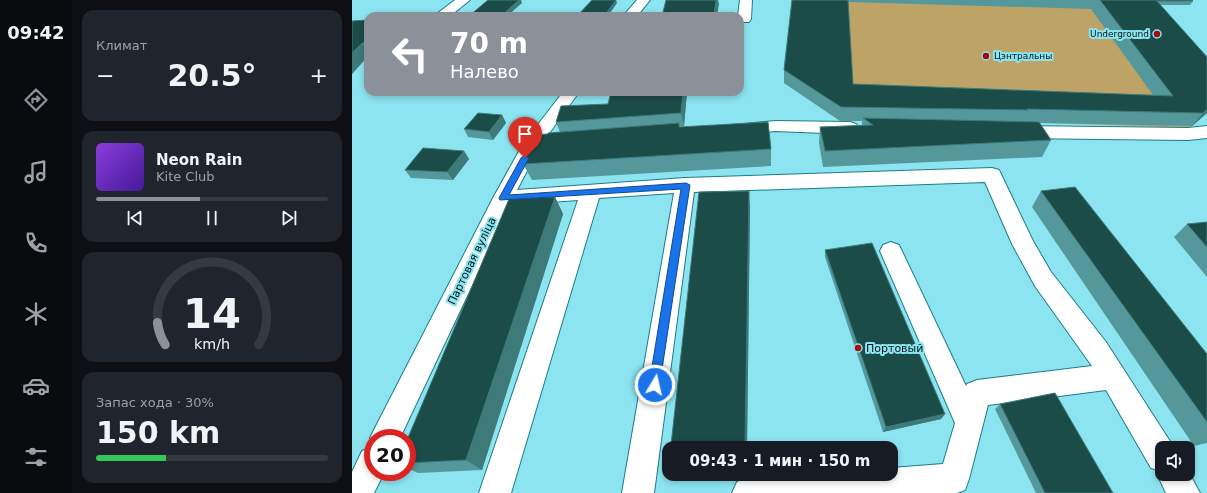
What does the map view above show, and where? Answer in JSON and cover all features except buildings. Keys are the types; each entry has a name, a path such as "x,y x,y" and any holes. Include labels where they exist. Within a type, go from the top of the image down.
{"street":[{"path":"448,12 464,0"},
{"path":"634,12 644,0"},
{"path":"744,19 746,0"},
{"name":"Партовая вуліца","path":"389,429 503,198 532,144 568,96"},
{"path":"720,130 775,126 870,128"},
{"path":"997,131 1188,134 1207,132"},
{"path":"532,144 556,142"},
{"path":"503,198 686,185 992,175 1022,244 1043,279 1097,350 1155,445"},
{"path":"638,493 686,185"},
{"path":"495,493 590,192"},
{"path":"892,251 969,423"},
{"path":"748,493 821,491 954,479 977,393 1113,376"},
{"path":"358,493 364,481"},
{"path":"1176,481 1184,493"}],"shaded area":[{"name":"Цэнтральны","path":"793,0 1130,0 1207,113 1190,128 832,115 784,83"}],"place":[{"name":"Underground","path":"1157,34"},
{"name":"Цэнтральны","path":"986,56"},
{"name":"Портовый","path":"858,348"}],"route":[{"path":"525,158 503,198 686,185 655,385"}]}
